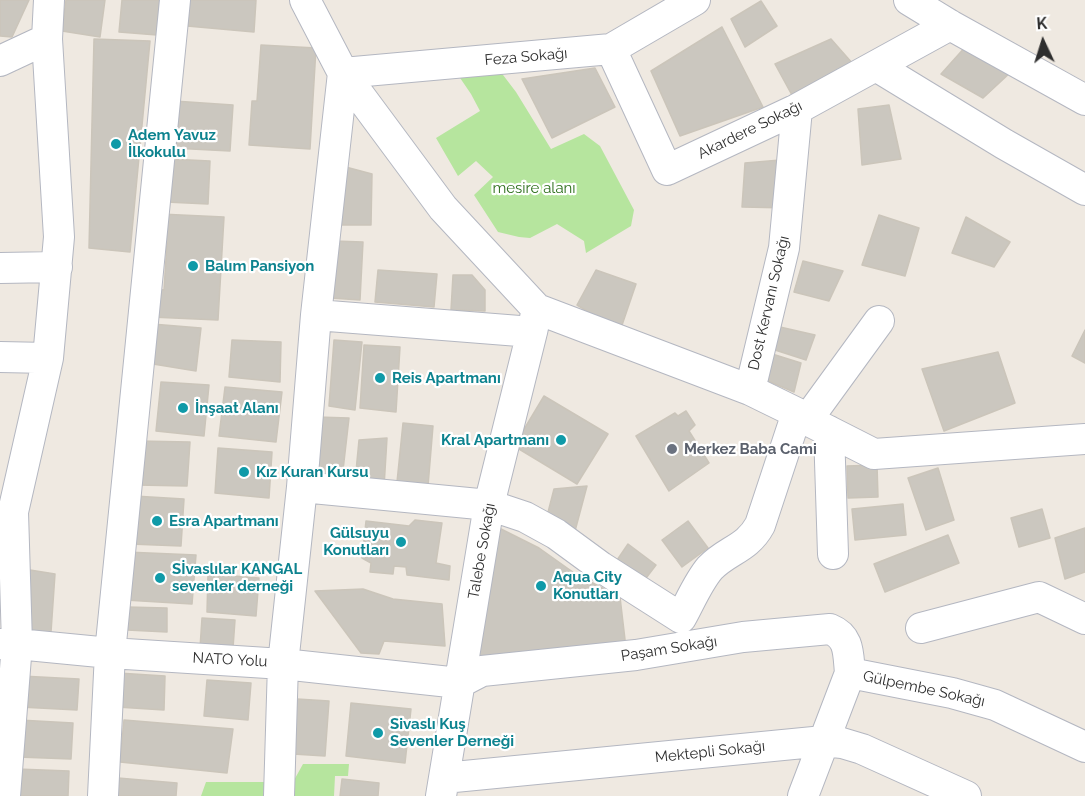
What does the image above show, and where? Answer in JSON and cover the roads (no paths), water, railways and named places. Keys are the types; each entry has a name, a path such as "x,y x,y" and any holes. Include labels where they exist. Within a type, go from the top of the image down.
{"street":[{"path":"4,790 9,644 6,512 48,358 59,237 47,39 49,0"},
{"path":"103,796 110,653 175,0"},
{"path":"305,0 344,73 443,208 534,320"},
{"name":"Feza Sokağı","path":"344,73 611,49 695,0"},
{"path":"909,0 1085,100"},
{"name":"Akardere Sokağı","path":"611,49 667,170 797,109 950,25"},
{"path":"0,61 47,39"},
{"path":"876,66 1085,190"},
{"path":"279,796 283,664 302,487 316,315 344,73"},
{"name":"Dost Kervanı Sokağı","path":"750,390 784,248 797,109"},
{"path":"0,268 57,267"},
{"path":"316,315 534,320 750,390 874,454 1085,439"},
{"name":"Talebe Sokağı","path":"442,787 489,505 534,320"},
{"path":"686,647 681,618 701,581 711,568 748,542 754,535 811,421 879,321"},
{"path":"0,357 48,358"},
{"path":"811,421 833,554"},
{"path":"302,487 489,505 525,518 556,534 601,567 681,618"},
{"path":"921,628 1039,597 1085,619"},
{"name":"Paşam Sokağı","path":"459,683 482,671 636,655 743,637 830,629 838,632 844,638 850,673"},
{"name":"NATO Yolu","path":"9,644 283,664 459,683"},
{"name":"Gülpembe Sokağı","path":"803,796 850,673 952,693 995,705 1085,747"},
{"name":"Mektepli Sokağı","path":"442,787 824,741 862,749 966,796"}],"place":[{"name":"Adem Yavuz İlkokulu","path":"116,144"},
{"name":"Balım Pansiyon","path":"193,266"},
{"name":"Reis Apartmanı","path":"380,378"},
{"name":"İnşaat Alanı","path":"183,408"},
{"name":"Kral Apartmanı","path":"561,440"},
{"name":"Merkez Baba Cami","path":"672,449"},
{"name":"Kız Kuran Kursu","path":"244,472"},
{"name":"Esra Apartmanı","path":"157,521"},
{"name":"Gülsuyu Konutları","path":"401,542"},
{"name":"Sİvaslılar KANGAL sevenler derneği","path":"160,578"},
{"name":"Aqua City Konutları","path":"541,586"},
{"name":"Sivaslı Kuş Sevenler Derneği","path":"378,733"}],"park label":[{"name":"mesire alanı","path":"534,188"}]}
